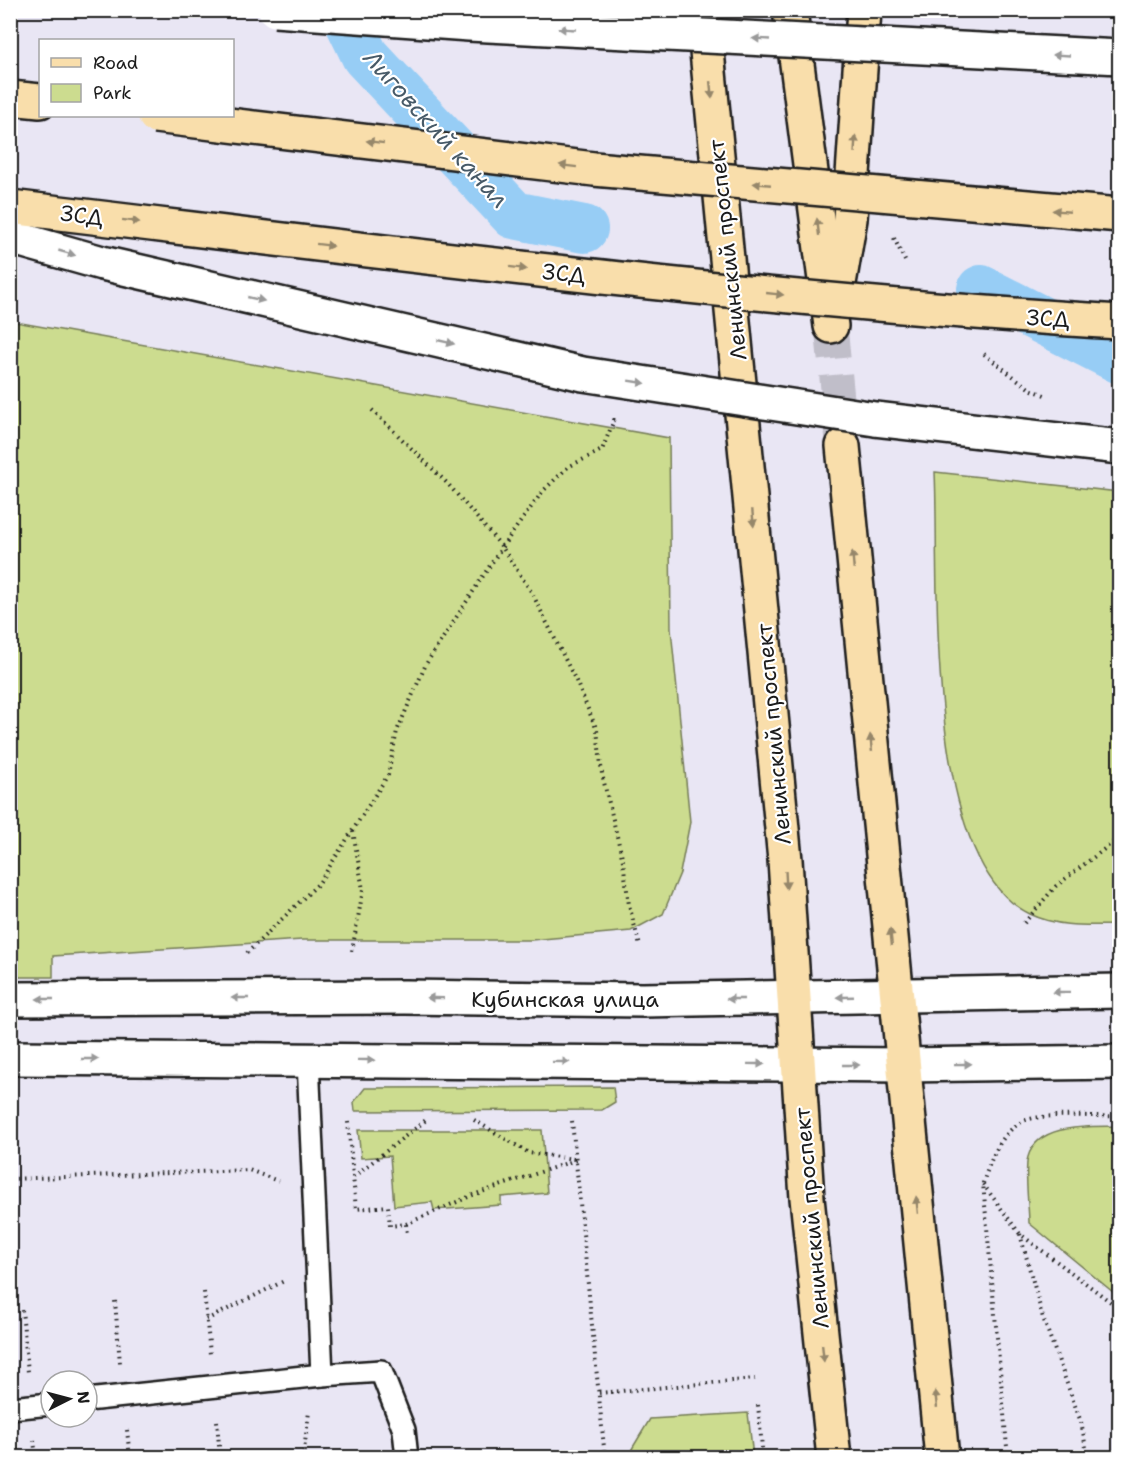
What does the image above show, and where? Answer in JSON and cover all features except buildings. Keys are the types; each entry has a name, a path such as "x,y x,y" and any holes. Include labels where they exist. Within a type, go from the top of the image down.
{"main road":[{"path":"275,10 481,25 1119,57"},
{"name":"Ленинский проспект","path":"703,10 784,849 807,1198 834,1458"},
{"path":"790,10 831,326 850,219 864,10"},
{"path":"10,98 39,101"},
{"path":"163,117 594,169 1119,215"},
{"name":"ЗСД","path":"10,207 579,275 961,313 1119,322"},
{"path":"10,237 102,263 583,374 875,419 1119,447"},
{"path":"843,446 942,1458"},
{"name":"Кубинская улица","path":"10,999 794,999 1119,991"},
{"path":"10,1058 904,1065 1119,1062"}],"lane":[{"path":"308,1060 316,1194 318,1375"},
{"path":"99,1399 318,1375 381,1371 404,1430 407,1458"},
{"path":"10,1408 39,1405"}],"path":[{"path":"372,410 448,484 501,547 532,592 576,681 597,730 602,774 623,861 629,905 640,946"},
{"path":"247,953 320,883 353,831 388,775 397,731 426,664 501,547 543,491 568,467 602,450 614,420 624,422"},
{"path":"352,951 363,890 353,831"},
{"path":"1024,922 1056,886 1119,837"},
{"path":"1008,1458 983,1183 991,1156 1008,1134 1025,1120 1119,1116"},
{"path":"348,1120 356,1209 388,1206 390,1226 406,1224 473,1194 576,1160"},
{"path":"353,1177 426,1120"},
{"path":"474,1120 529,1153 576,1160"},
{"path":"572,1121 605,1458"},
{"path":"10,1179 249,1170 316,1194"},
{"path":"983,1183 1020,1234 1119,1309"},
{"path":"406,1224 407,1235"},
{"path":"1020,1234 1043,1318 1082,1422 1088,1458"},
{"path":"207,1320 318,1264"},
{"path":"303,1458 318,1375"},
{"path":"599,1393 755,1379"},
{"path":"758,1406 763,1458"}],"green space":[{"path":"10,321 669,438 671,629 690,822 680,873 663,914 631,931 531,940 302,940 53,956 53,977 11,977"},
{"path":"935,472 1119,492 1119,925 1063,924 1030,914 995,884 970,838 953,779 943,713"},
{"path":"613,1087 615,1102 602,1110 355,1111 354,1102 365,1088"},
{"path":"1120,1126 1119,1297 1029,1223 1026,1171 1028,1157 1034,1146 1054,1132 1081,1127"},
{"path":"358,1130 542,1130 547,1193 501,1197 501,1205 434,1210 432,1202 394,1206 390,1156 361,1158"},
{"path":"748,1413 753,1457 627,1457 650,1419"}],"waterway":[{"name":"Лиговский канал","path":"343,10 365,56 514,215 584,229"},
{"name":"Лиговский канал","path":"981,289 1120,360"}],"tunnel":[{"path":"831,326 842,441"}]}
